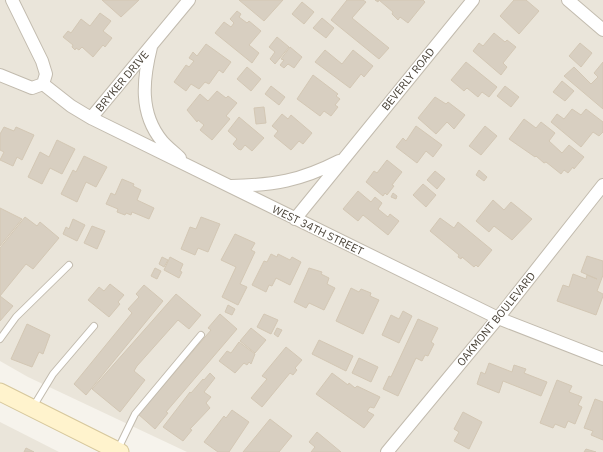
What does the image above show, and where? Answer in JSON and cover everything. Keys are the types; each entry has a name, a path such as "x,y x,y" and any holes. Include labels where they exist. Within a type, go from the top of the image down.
{"main road":[{"path":"0,392 119,451"}],"street":[{"path":"0,75 32,88 43,84 46,74 42,61 12,0"},
{"name":"BRYKER DRIVE","path":"91,118 189,0"},
{"name":"BEVERLY ROAD","path":"295,219 473,0"},
{"path":"568,0 603,30"},
{"name":"BRYKER DRIVE","path":"152,44 146,70 144,98 150,122 162,141 190,167"},
{"name":"WEST 34TH STREET","path":"43,84 71,106 91,118 295,219 498,318 603,359"},
{"name":"BEVERLY ROAD","path":"228,186 263,185 292,181 318,172 344,159"},
{"name":"OAKMONT BOULEVARD","path":"387,452 498,318 603,185"}],"lane":[{"path":"0,339 16,317 69,265"},
{"path":"32,408 53,374 94,326"},
{"path":"119,451 134,414 201,335"}],"shaded area":[{"path":"0,0 603,0 603,452 187,452 28,377 0,361"},
{"path":"0,422 59,452 0,452"}],"building":[{"path":"102,0 139,0 121,17"},
{"path":"239,0 283,0 264,21"},
{"path":"347,0 363,0 366,2 352,18 389,48 379,59 331,20"},
{"path":"379,0 423,0 425,2 408,23 400,17 398,20 392,14 393,12"},
{"path":"514,0 526,0 539,11 519,34 500,16"},
{"path":"302,2 314,12 304,24 292,14"},
{"path":"237,11 241,14 239,17 247,23 249,21 261,31 249,45 259,53 252,63 215,33 224,22 231,27 234,23 230,19"},
{"path":"100,13 111,21 103,31 112,38 105,47 103,45 93,57 82,47 79,50 76,48 75,50 72,47 73,45 63,37 68,31 71,33 81,19 90,26"},
{"path":"322,18 334,28 326,38 313,28"},
{"path":"494,33 505,42 507,40 516,47 503,63 507,67 501,75 473,51 479,43 483,46"},
{"path":"277,37 289,47 275,64 270,59 275,52 269,47"},
{"path":"580,43 592,53 581,67 569,56"},
{"path":"206,44 231,62 223,73 219,70 209,84 205,82 199,89 191,84 186,91 174,82 186,65 189,67 194,61 189,58 193,52 197,56"},
{"path":"290,47 302,57 294,68 288,64 284,68 280,65 284,60 281,59"},
{"path":"325,50 342,64 353,50 373,66 364,77 361,74 350,88 315,62"},
{"path":"466,62 497,87 489,97 482,92 478,97 467,88 464,91 451,80"},
{"path":"603,62 603,109 564,76 574,67 591,84 598,77 594,73"},
{"path":"247,67 261,79 251,91 237,79"},
{"path":"313,75 338,94 336,96 340,99 335,105 338,107 331,116 324,111 320,116 297,99"},
{"path":"562,81 574,91 565,101 553,92"},
{"path":"271,86 285,97 279,105 265,94"},
{"path":"505,86 519,97 511,107 497,96"},
{"path":"217,91 226,98 228,96 237,103 226,116 230,119 212,140 200,130 204,125 198,120 197,122 187,110 200,94 208,101"},
{"path":"435,97 446,104 448,102 465,115 454,129 447,122 436,134 418,118"},
{"path":"264,107 266,123 256,124 254,108"},
{"path":"572,109 581,115 586,109 603,122 603,132 599,136 593,132 581,147 551,122 557,114 564,119"},
{"path":"282,114 288,119 291,115 312,133 303,144 299,141 291,150 274,136 278,131 272,126"},
{"path":"239,117 264,138 252,151 245,145 241,150 238,149 233,144 237,139 228,131"},
{"path":"524,119 536,128 541,122 555,133 549,141 562,153 569,145 584,157 574,169 573,167 568,173 564,170 561,174 546,162 544,163 536,156 535,157 509,139"},
{"path":"416,126 442,145 433,157 426,151 417,163 396,147 403,138 406,141"},
{"path":"485,126 497,136 481,155 469,146"},
{"path":"4,127 14,131 16,127 34,135 22,160 17,157 13,166 0,160 4,152 0,150 0,134"},
{"path":"57,140 75,149 62,174 50,168 42,184 28,177 40,152 49,157"},
{"path":"84,156 107,167 96,187 86,182 77,202 61,194 73,170 76,172"},
{"path":"387,160 402,172 392,185 394,186 387,195 385,193 383,196 366,182 374,171 377,173"},
{"path":"479,170 487,177 484,181 476,175"},
{"path":"435,171 445,179 437,189 427,180"},
{"path":"122,179 134,184 133,186 141,190 137,200 154,208 149,219 132,212 131,215 126,213 125,215 117,212 118,209 106,204 111,193 115,195"},
{"path":"423,184 436,195 426,207 413,195"},
{"path":"358,191 371,202 375,197 382,203 378,209 388,217 390,214 399,221 388,235 363,215 358,221 343,209"},
{"path":"393,193 397,196 396,199 391,197"},
{"path":"493,200 504,210 511,202 532,219 512,240 494,226 489,232 476,221"},
{"path":"0,208 22,219 0,246"},
{"path":"25,217 37,226 40,222 59,238 33,269 26,264 0,296 0,248"},
{"path":"201,217 220,224 208,252 198,248 195,255 181,249 190,227 196,229"},
{"path":"440,218 454,228 458,222 492,250 478,267 476,265 474,267 462,257 461,259 458,257 459,255 430,231"},
{"path":"73,219 85,225 77,241 63,234 66,227 69,229"},
{"path":"92,226 105,231 97,249 84,243"},
{"path":"235,234 255,243 251,250 255,252 240,284 247,287 238,305 222,297 236,267 221,260"},
{"path":"271,254 277,257 278,254 290,260 292,257 301,262 290,285 276,278 272,286 269,285 266,292 252,285 264,261 267,262"},
{"path":"587,256 603,261 603,275 597,291 603,294 603,296 596,315 557,301 563,285 569,287 573,274 586,279 587,275 597,279 581,272"},
{"path":"162,257 168,260 164,267 159,264"},
{"path":"170,257 183,264 180,271 182,272 179,278 164,270"},
{"path":"155,268 161,271 157,279 151,276"},
{"path":"309,268 322,272 321,274 329,278 327,284 335,288 324,310 309,303 306,308 294,302"},
{"path":"110,284 124,295 118,302 120,304 109,317 88,300 99,287 104,291"},
{"path":"144,285 163,301 86,395 74,384 132,313 128,309 139,297 136,294"},
{"path":"351,288 359,292 361,289 371,293 370,296 379,300 363,334 336,321"},
{"path":"176,294 201,315 189,329 178,320 137,366 134,371 145,380 120,412 92,389"},
{"path":"0,296 13,306 0,321"},
{"path":"228,305 235,309 232,315 225,312"},
{"path":"403,311 412,316 399,343 382,335 391,315 399,319"},
{"path":"220,314 237,329 166,412 168,413 155,429 138,414 211,330 208,328"},
{"path":"264,314 278,320 271,334 257,327"},
{"path":"418,319 438,328 431,342 434,344 428,356 425,355 422,361 416,358 398,396 383,389 389,376 391,377"},
{"path":"27,324 50,335 43,354 39,352 32,367 11,359"},
{"path":"251,328 266,340 255,353 240,341"},
{"path":"277,328 282,330 278,337 274,334"},
{"path":"319,340 353,356 346,371 312,354"},
{"path":"239,342 255,354 251,364 249,362 247,365 244,363 235,373 219,361 227,351 231,353"},
{"path":"286,347 302,360 295,368 297,370 293,375 290,373 262,407 251,398 267,379 262,376"},
{"path":"359,358 378,367 371,382 352,373"},
{"path":"489,363 512,372 514,365 526,369 524,373 547,382 541,396 503,381 499,393 477,384 481,372 485,374"},
{"path":"210,373 215,378 204,392 211,397 206,403 210,408 190,429 192,430 183,441 163,427 190,392 191,393"},
{"path":"332,373 348,385 349,383 355,388 357,386 380,397 374,408 370,407 367,411 374,415 364,428 316,394"},
{"path":"557,380 572,386 569,392 582,397 578,405 582,407 575,424 568,421 565,428 555,424 553,428 540,423"},
{"path":"595,399 603,402 603,440 591,435 593,431 584,428"},
{"path":"232,410 249,422 229,452 218,452 204,442 224,416 226,418"},
{"path":"463,412 482,422 469,449 454,441 459,432 454,429"},
{"path":"270,419 292,436 279,452 243,452"},
{"path":"317,432 341,452 311,452 315,447 309,442"},
{"path":"26,448 34,452 24,452"},
{"path":"586,449 596,452 584,452"}]}
